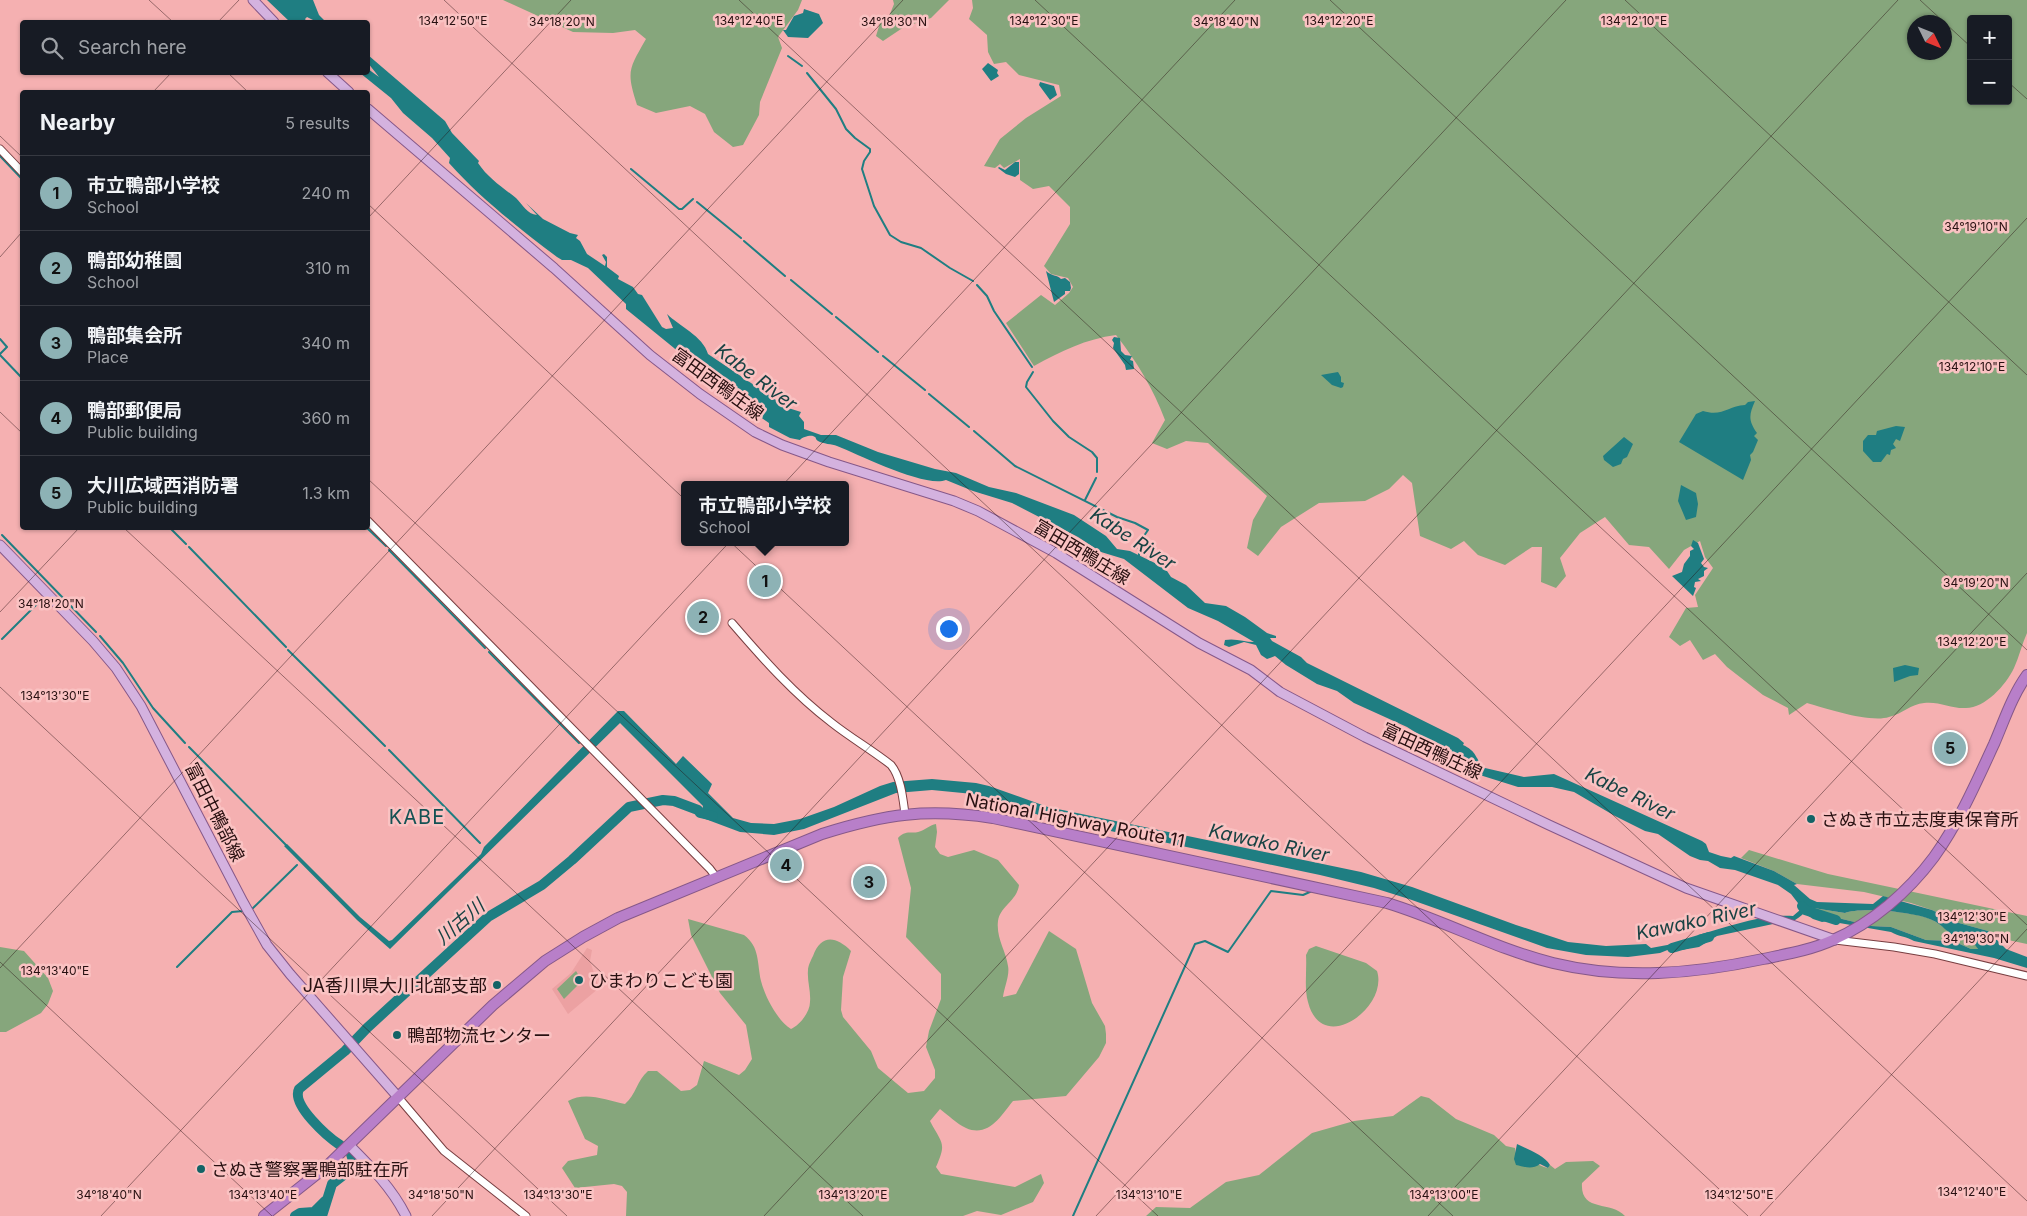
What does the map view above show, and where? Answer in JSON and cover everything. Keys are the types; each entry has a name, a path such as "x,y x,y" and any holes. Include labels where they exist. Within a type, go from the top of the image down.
{"highway":[{"name":"National Highway Route 11","path":"264,1216 327,1166 510,989 545,961 618,918 822,834 860,822 905,814 949,813 993,818 1360,896 1409,910 1516,952 1576,968 1622,973 1688,972 1806,950 1857,932 1904,891 1933,858 1957,821 1976,784 2014,697 2027,675"}],"main road":[{"path":"253,0 272,20"},
{"path":"330,75 347,90"},
{"name":"富田西鴨庄線","path":"370,111 554,268 650,355 732,418 755,432 782,445 829,462 954,501 978,512 1056,553 1199,643 1251,670 1280,692 1364,737 1549,826 1686,888 1799,927 1839,937"},
{"name":"富田中鴨部線","path":"0,545 93,641 116,668 141,706 262,938 290,974 398,1097"},
{"path":"1806,950 1816,943 1815,936 1811,930"},
{"path":"349,1145 385,1183 397,1198 406,1216"}],"street":[{"path":"0,148 20,170"},
{"path":"370,523 716,877"},
{"path":"732,624 771,668 809,703 831,722 891,765 896,771 905,814"},
{"path":"1857,932 1862,943"},
{"path":"1839,937 1862,943 1936,954 2027,976"},
{"path":"398,1097 444,1151 526,1216"}],"shaded area":[{"name":"ひまわりこども園","path":"587,948 592,950 590,961 599,988 568,1014 552,989 571,973"}],"green space":[{"path":"503,0 802,0 798,10 778,37 782,48 760,102 759,115 743,145 733,147 714,132 705,114 690,106 656,113 637,105 631,85 631,70 646,39 635,30 613,33 573,32"},
{"path":"893,0 949,0 931,18 904,27 883,41 876,36 880,23 888,19 894,4"},
{"path":"972,0 2027,0 2027,633 2010,675 1994,694 1973,707 1961,708 1924,703 1889,717 1871,718 1860,717 1807,703 1789,715 1788,708 1763,695 1727,667 1715,654 1703,660 1690,640 1680,646 1669,637 1686,608 1698,607 1695,595 1713,568 1705,557 1700,541 1684,550 1669,569 1649,547 1629,545 1605,517 1580,533 1560,558 1566,576 1556,588 1541,582 1542,547 1532,547 1505,565 1478,555 1464,541 1451,549 1420,536 1412,483 1403,475 1389,489 1365,501 1319,503 1281,527 1258,556 1247,548 1253,520 1267,496 1208,443 1186,441 1167,449 1152,443 1165,420 1144,376 1116,335 1094,339 1074,346 1034,366 1006,323 1041,295 1055,305 1073,287 1068,278 1051,274 1044,266 1070,224 1070,207 1049,186 1033,189 1020,180 1020,159 1004,168 1000,164 995,168 984,166 1000,139 1026,118 1061,96 1059,85 1019,75 1006,62 994,64 988,52 987,35 969,19 973,8"},
{"path":"936,824 935,847 940,854 948,857 974,850 998,860 1019,885 1018,891 1002,911 998,921 998,933 1007,960 1008,970 1003,997 1016,994 1049,931 1076,949 1092,1003 1105,1026 1106,1043 1099,1057 1066,1096 1013,1101 999,1119 981,1130 966,1128 940,1109 930,1121 942,1143 936,1167 941,1174 1015,1187 1041,1174 1044,1183 1033,1202 1001,1215 977,1211 963,1216 626,1216 627,1192 622,1186 614,1184 575,1188 562,1168 568,1161 597,1155 598,1146 585,1139 568,1101 588,1096 625,1104 648,1071 657,1071 681,1091 690,1090 697,1085 704,1061 739,1075 745,1070 752,1059 746,1025 720,993 691,935 688,919 744,935 749,940 757,956 765,994 776,1014 791,1029 801,1021 810,1006 808,968 816,949 825,941 834,940 840,942 851,951 843,977 841,1010 843,1017 871,1051 878,1068 908,1093 924,1091 935,1078 935,1070 926,1047 929,1031 941,999 941,974 906,937 911,888 898,838 904,834 918,832"},
{"path":"1749,850 1828,874 2027,916 2027,944 2008,940 1988,931 1959,923 1932,910 1911,903 1864,892 1797,884 1774,871 1741,858"},
{"path":"1807,907 1845,913 1874,910 1923,916 1939,924 1952,935 1964,937 1971,941 1978,949 1971,949 1953,941 1926,940 1891,927 1871,926 1818,915"},
{"path":"1316,946 1366,963 1377,971 1378,985 1373,999 1364,1011 1352,1021 1339,1026 1326,1025 1315,1018 1308,1002 1306,955 1309,949"},
{"path":"0,947 24,951 48,978 53,991 48,1004 41,1013 6,1032 0,1032"},
{"path":"576,971 582,981 564,999 557,989"},
{"path":"1421,1096 1429,1098 1456,1119 1494,1135 1506,1146 1515,1148 1516,1155 1544,1167 1548,1168 1550,1165 1555,1169 1566,1162 1593,1161 1600,1166 1582,1183 1586,1199 1598,1205 1619,1211 1625,1216 1146,1216 1156,1207 1190,1208 1226,1182 1259,1175 1312,1133 1354,1121 1393,1116"}],"water":[{"path":"267,0 313,0 319,15 324,20 313,20 307,17 306,20 288,20"},
{"path":"804,9 819,14 823,23 808,38 788,37 783,30 786,30 794,16 803,13"},
{"path":"370,57 445,121 452,133 479,161 478,163 486,173 516,198 528,211 537,215 526,203 543,219 570,233 578,235 576,238 580,241 587,254 605,266 606,262 602,255 604,254 607,257 607,267 619,276 618,279 633,287 638,294 642,295 662,327 666,329 673,328 667,314 696,337 708,354 785,407 801,412 799,416 804,422 804,429 821,435 836,435 878,452 935,469 956,473 989,487 1016,493 1074,515 1106,536 1117,549 1130,551 1159,565 1171,577 1186,585 1205,603 1226,606 1267,633 1276,636 1276,638 1270,638 1272,641 1301,657 1307,663 1458,738 1464,743 1463,745 1474,753 1485,768 1524,777 1554,774 1702,841 1706,844 1709,852 1731,858 1734,856 1774,871 1797,884 1794,885 1810,899 1817,902 1873,904 1883,896 1932,910 1959,923 1988,931 2006,949 2027,957 2027,968 1994,958 1914,941 1891,932 1828,921 1822,922 1804,913 1794,921 1717,936 1699,947 1682,950 1670,949 1660,953 1628,957 1586,955 1547,948 1374,888 1044,817 1001,801 973,794 932,790 896,793 804,829 774,835 740,832 700,817 703,806 620,723 390,949 357,920 284,846 287,844 360,917 389,941 392,940 481,854 484,847 618,711 624,711 676,764 683,756 712,784 708,793 733,818 751,823 774,824 800,819 893,782 932,779 976,783 1048,807 1361,872 1412,887 1568,942 1606,946 1646,944 1651,948 1678,943 1687,945 1695,943 1698,935 1733,925 1769,917 1793,916 1801,907 1791,894 1778,885 1735,870 1720,868 1708,861 1690,856 1658,834 1645,831 1615,816 1574,792 1552,787 1518,787 1483,776 1472,776 1462,768 1453,753 1437,746 1407,727 1354,703 1337,691 1317,684 1275,656 1267,659 1261,655 1256,645 1244,642 1229,647 1224,645 1225,640 1254,642 1218,621 1188,608 1124,559 1101,552 1078,537 1012,503 973,491 946,480 936,481 908,475 837,446 820,442 813,436 800,440 790,438 769,427 769,423 712,384 674,348 626,309 626,304 588,268 571,260 562,260 557,257 487,201 449,163 450,158 432,138 403,113 391,98 362,75 370,75 370,70 379,77 370,66","holes":["1807,907 1845,913 1875,910 1924,917 1936,922 1954,936 1960,935 1972,941 1978,949 1971,949 1953,941 1926,940 1891,927 1871,926 1818,915"]},
{"path":"988,63 998,70 999,76 991,81 982,69"},
{"path":"1040,82 1054,86 1057,95 1050,100 1039,85"},
{"path":"1015,162 1019,162 1019,174 1015,177 1006,174 998,168 1005,170"},
{"path":"1046,271 1061,279 1065,278 1070,282 1070,291 1065,291 1065,294 1054,302"},
{"path":"1114,337 1120,338 1121,351 1125,355 1132,356 1130,360 1133,361 1134,369 1126,370 1125,365 1113,348 1114,343 1112,340"},
{"path":"1338,372 1341,382 1344,383 1341,388 1332,385 1321,375"},
{"path":"1755,401 1750,417 1757,433 1754,436 1758,440 1750,455 1751,460 1743,480 1679,442 1696,414 1703,411 1710,413 1720,412"},
{"path":"1896,426 1905,427 1900,441 1896,439 1893,444 1896,448 1891,450 1890,455 1887,454 1881,462 1873,462 1863,451 1863,441 1868,435 1876,435 1877,431"},
{"path":"1624,437 1633,444 1627,457 1623,459 1621,464 1613,467 1604,460 1603,456"},
{"path":"1681,485 1696,493 1698,504 1696,517 1686,520 1678,501"},
{"path":"1693,540 1698,543 1704,559 1701,563 1704,567 1708,568 1704,571 1704,576 1698,579 1701,581 1695,582 1694,587 1696,588 1693,596 1672,576 1682,572 1684,564 1690,556 1690,551 1694,549 1691,546"},
{"path":"1905,665 1919,668 1918,675 1894,682 1893,668"},
{"path":"1517,1144 1544,1158 1550,1165 1548,1168 1540,1164 1531,1167 1516,1165 1514,1159"}],"waterway":[{"path":"788,56 802,66"},
{"path":"807,73 836,109 846,129 870,149 862,169 874,206 890,235 901,242 921,248 973,281"},
{"path":"0,156 20,177"},
{"path":"631,169 679,209 682,209 693,199"},
{"path":"697,202 741,238"},
{"path":"744,241 785,276"},
{"path":"791,280 832,314"},
{"path":"977,285 987,296 994,311 1032,367"},
{"path":"836,317 878,352"},
{"path":"0,339 7,347 0,354"},
{"path":"0,355 20,376"},
{"path":"883,356 925,390"},
{"path":"1033,372 1026,387 1053,421 1069,437 1092,452 1097,458 1097,472"},
{"path":"929,394 969,427"},
{"path":"974,431 1015,466 1117,517 1148,530 1137,546 1139,556"},
{"path":"1085,500 1096,478"},
{"path":"172,530 186,544"},
{"path":"369,530 386,546"},
{"path":"2,535 96,632"},
{"path":"189,547 286,647"},
{"path":"389,550 485,648"},
{"path":"59,599 64,599"},
{"path":"2,639 39,602 43,600 48,605 51,603"},
{"path":"100,636 123,663 153,708 185,743"},
{"path":"288,650 385,746"},
{"path":"489,652 579,743"},
{"path":"189,747 286,845"},
{"path":"389,750 480,843"},
{"name":"川古川","path":"340,1145 327,1135 305,1112 298,1096 299,1089 345,1051 367,1028 488,917 542,885 629,807 663,800 674,801 698,810 700,813 713,816"},
{"path":"252,909 297,865"},
{"path":"1073,1216 1195,944 1205,941 1228,952 1271,891 1303,895 1312,891"},
{"name":"Kabe River","path":"1802,906 1805,910 1836,920"},
{"path":"177,967 232,912 243,911"},
{"name":"Kawako River","path":"1672,948 1709,937"},
{"name":"川古川","path":"322,1216 332,1184 350,1170 354,1164 351,1154"},
{"path":"295,1216 300,1213 314,1212 325,1201"}],"place":[{"name":"市立鴨部小学校","path":"765,581"},
{"name":"鴨部幼稚園","path":"703,617"},
{"name":"大川広域西消防署","path":"1950,748"},
{"name":"さぬき市立志度東保育所","path":"1811,819"},
{"name":"鴨部郵便局","path":"786,865"},
{"name":"鴨部集会所","path":"869,882"},
{"name":"ひまわりこども園","path":"579,980"},
{"name":"JA香川県大川北部支部","path":"497,985"},
{"name":"鴨部物流センター","path":"397,1035"},
{"name":"さぬき警察署鴨部駐在所","path":"201,1169"}],"district":[{"name":"KABE","path":"417,817"}]}
